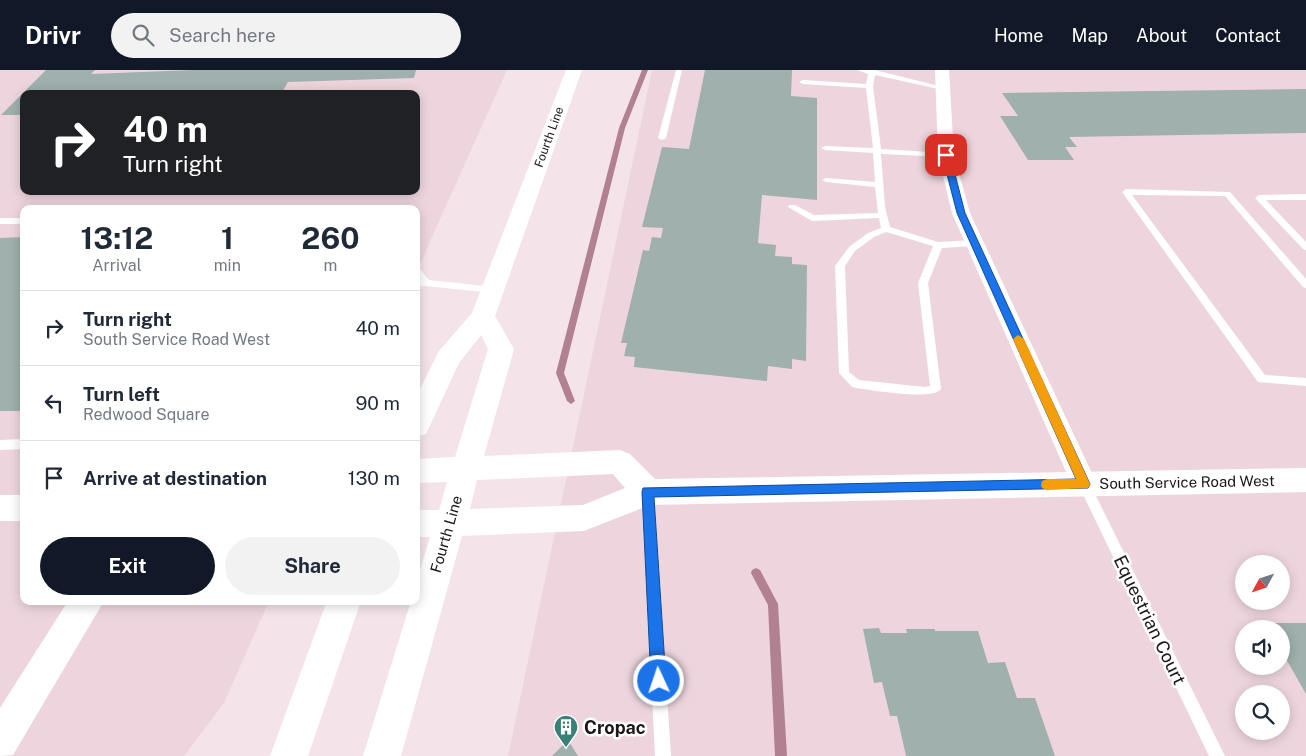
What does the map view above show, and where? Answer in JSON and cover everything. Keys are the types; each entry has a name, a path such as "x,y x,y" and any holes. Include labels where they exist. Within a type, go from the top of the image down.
{"street":[{"name":"Fourth Line","path":"420,418 448,358 483,316 574,70"},
{"path":"943,79 946,155 961,213 1084,484"},
{"name":"Fourth Line","path":"382,756 501,349 483,316"},
{"path":"420,471 466,467 620,462 648,492"},
{"name":"South Service Road West","path":"420,524 584,518 648,492 1306,480"},
{"path":"0,508 20,508"},
{"path":"0,742 85,605"},
{"path":"289,756 343,605"}],"lane":[{"path":"662,138 679,70"},
{"path":"860,70 943,79"},
{"path":"872,71 869,86 882,215 886,229"},
{"path":"802,82 869,86"},
{"path":"826,148 946,155"},
{"path":"826,180 879,184"},
{"path":"1306,285 1226,194 1126,192 1262,379 1306,382"},
{"path":"1306,197 1259,198 1306,247"},
{"path":"792,207 812,218 882,215"},
{"path":"0,221 20,222"},
{"path":"938,245 923,283 936,389 924,392 856,384 844,373 840,266 852,248 871,235 886,229 938,245 975,242"},
{"path":"421,284 493,290"},
{"path":"0,445 20,444"},
{"name":"Equestrian Court","path":"1084,484 1217,756"},
{"path":"648,492 663,756"}],"shaded area":[{"path":"0,70 507,70 420,264 420,205 20,205 20,605 267,605 224,703 184,756 0,756"},
{"path":"652,70 1306,70 1306,756 508,756"}],"building":[{"path":"46,70 95,70 91,74 193,70 416,70 414,78 288,82 283,90 26,90"},
{"path":"705,70 792,70 791,96 817,98 817,200 762,195 758,243 776,245 775,256 792,257 792,264 807,265 806,361 792,359 792,369 768,366 767,381 634,367 635,357 624,356 627,343 621,343 643,250 649,251 652,237 661,238 663,228 642,227 662,147 689,149"},
{"path":"1306,89 1306,133 1069,137 1077,147 1065,147 1074,160 1028,160 1000,116 1018,116 1002,93"},
{"path":"20,96 20,115 1,115"},
{"path":"20,237 20,411 0,411 0,238"},
{"path":"1290,623 1306,623 1306,694 1290,666"},
{"path":"879,628 881,633 907,633 906,629 978,631 988,663 1005,662 1017,698 1035,698 1055,756 906,756 897,716 890,716 882,682 874,683 863,629"},
{"name":"Cropac","path":"568,740 578,756 552,756"}],"waterway":[{"path":"571,401 560,373 622,128 645,70"},
{"path":"756,573 773,604 781,756"}],"slow traffic":[{"path":"1018,339 1084,484 1047,485"}],"place":[{"name":"Cropac","path":"566,748"}],"route":[{"path":"659,681 648,492 1084,484 961,213 946,155"}]}
